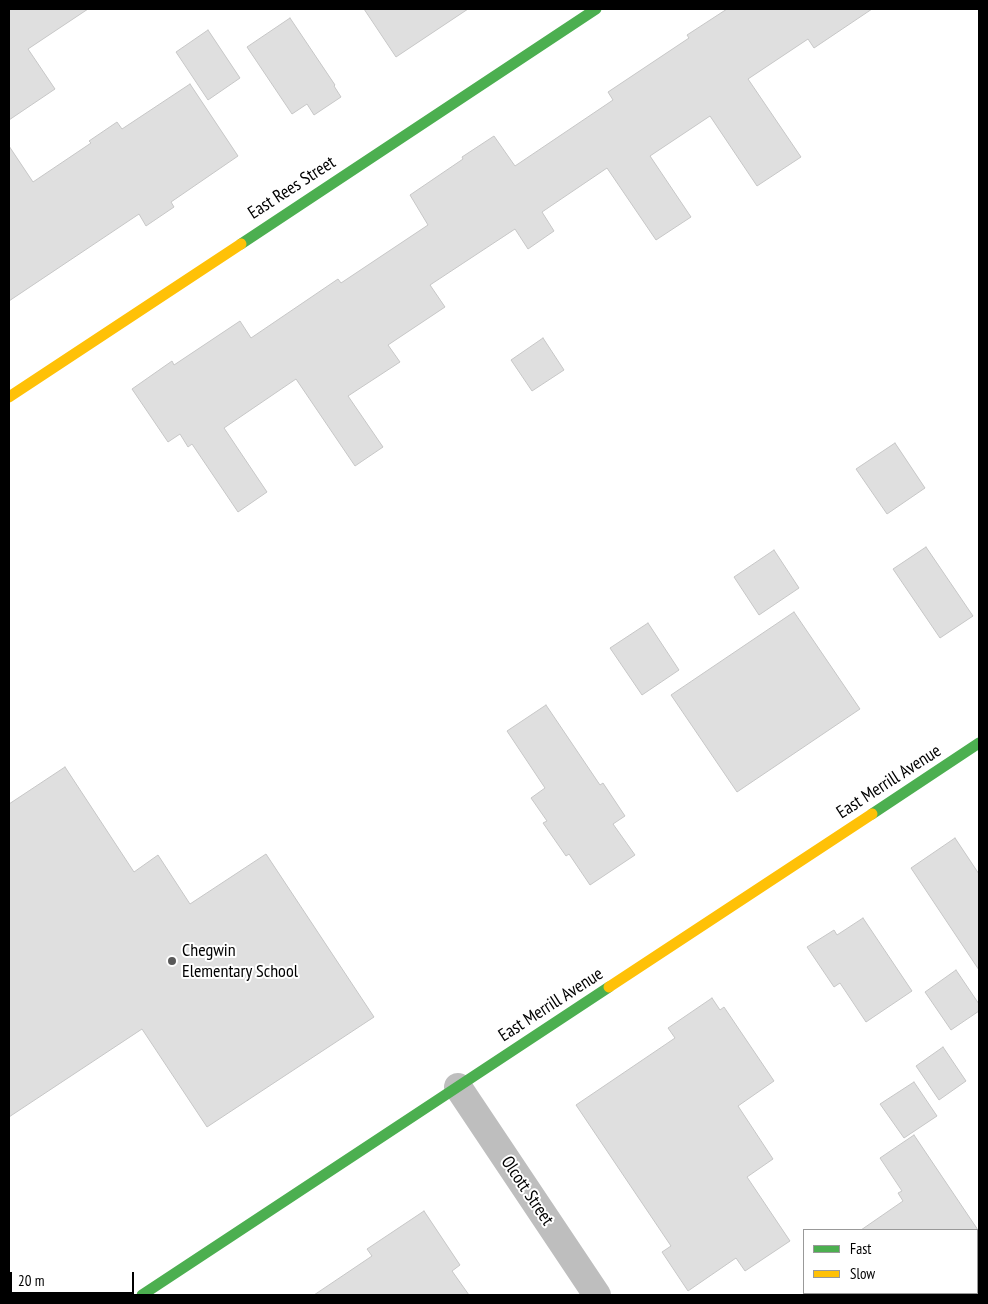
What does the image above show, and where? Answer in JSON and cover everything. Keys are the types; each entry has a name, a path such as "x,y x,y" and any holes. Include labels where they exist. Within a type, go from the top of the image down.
{"street":[{"name":"East Rees Street","path":"9,397 596,9"},
{"name":"East Merrill Avenue","path":"142,1295 979,743"},
{"name":"Olcott Street","path":"458,1087 597,1295"}],"building":[{"path":"9,9 88,9 28,49 55,89 9,120"},
{"path":"364,9 468,9 396,57"},
{"path":"727,9 872,9 814,48 808,39 748,79 801,157 757,186 710,116 650,156 691,217 656,240 607,168 542,212 554,231 528,249 515,229 430,285 445,307 388,345 400,362 348,396 383,447 355,466 296,379 224,428 267,492 238,512 192,444 188,447 180,434 168,442 132,389 172,361 174,365 240,321 251,338 338,279 341,283 428,225 410,195 463,159 462,157 494,136 515,166 613,100 608,92 689,38 687,35"},
{"path":"290,18 341,97 314,115 307,104 292,114 247,47"},
{"path":"208,30 240,78 208,100 176,52"},
{"path":"190,84 238,156 171,202 174,207 146,226 139,214 9,301 9,146 33,182 91,143 89,141 117,122 122,129"},
{"path":"543,338 564,370 532,391 511,360"},
{"path":"895,443 925,488 887,514 856,469"},
{"path":"926,547 973,616 940,638 893,569"},
{"path":"774,550 799,588 759,615 734,577"},
{"path":"794,612 860,709 737,792 671,695"},
{"path":"648,623 679,670 642,695 610,648"},
{"path":"546,705 600,785 603,783 625,816 613,824 635,855 590,885 569,854 566,856 543,823 547,821 531,798 545,788 507,731"},
{"name":"Chegwin Elementary School","path":"65,767 134,872 158,855 190,904 266,854 374,1017 207,1127 142,1029 9,1117 9,804"},
{"path":"955,838 979,874 979,970 911,868"},
{"path":"863,918 912,991 866,1022 840,983 834,987 807,947 834,930 837,935"},
{"path":"956,970 979,1004 979,1011 951,1030 925,992"},
{"path":"712,998 720,1010 724,1007 774,1081 738,1106 773,1159 747,1177 790,1241 745,1271 736,1258 688,1291 662,1252 671,1246 576,1105 675,1038 668,1028"},
{"path":"943,1047 966,1081 939,1100 916,1066"},
{"path":"914,1082 937,1116 904,1138 880,1104"},
{"path":"914,1135 977,1229 862,1229 903,1201 898,1193 902,1191 880,1158"},
{"path":"424,1211 460,1265 452,1271 469,1295 314,1295 372,1256 367,1249"}],"traffic: fast":[{"path":"241,244 596,9"},
{"path":"872,814 979,743"},
{"path":"142,1295 609,987"}],"traffic: slow":[{"path":"9,397 241,244"},
{"path":"609,987 872,814"}],"place":[{"name":"Chegwin Elementary School","path":"172,961"}]}
